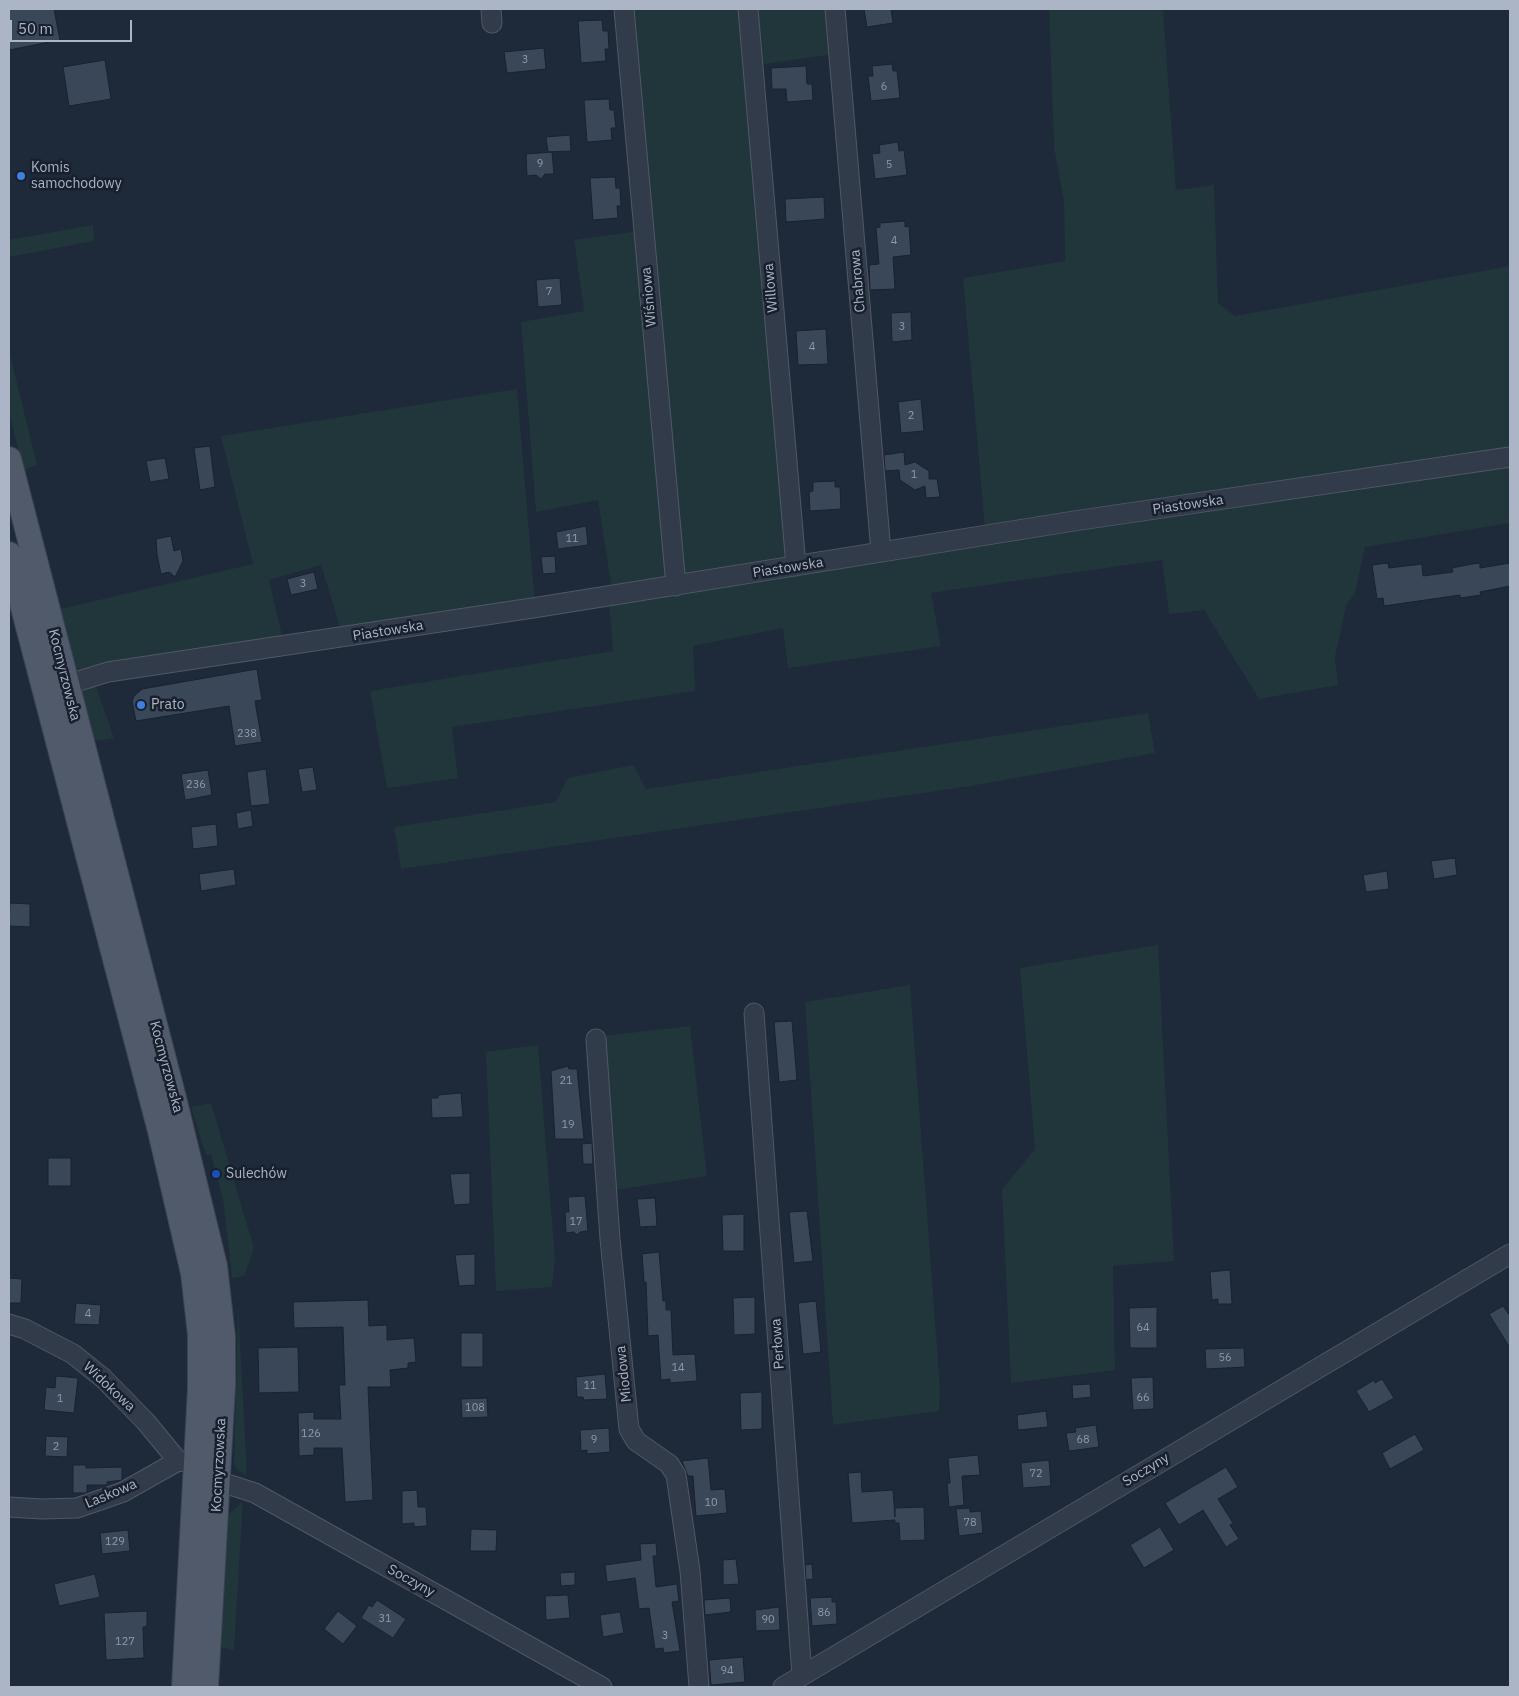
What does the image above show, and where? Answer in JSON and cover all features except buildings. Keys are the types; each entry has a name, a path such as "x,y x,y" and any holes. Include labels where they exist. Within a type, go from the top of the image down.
{"main road":[{"name":"Kocmyrzowska","path":"9,460 178,1111 215,1266 220,1302 223,1362 206,1687"},
{"name":"Kocmyrzowska","path":"9,554 188,1246 197,1299 200,1335 188,1462 184,1687"}],"street":[{"name":"Wiśniowa","path":"624,9 676,586"},
{"name":"Willowa","path":"748,9 796,566"},
{"name":"Chabrowa","path":"835,9 881,552"},
{"name":"Piastowska","path":"66,685 108,672 246,653 676,586 1074,521 1510,457"},
{"name":"Perłowa","path":"754,1013 802,1676"},
{"name":"Miodowa","path":"596,1039 610,1239 629,1429 636,1441 669,1464 676,1476 690,1571 698,1687"},
{"name":"Soczyny","path":"783,1687 1510,1254"},
{"name":"Widokowa","path":"9,1324 53,1342 73,1354 103,1378 188,1462"},
{"name":"Laskowa","path":"9,1507 42,1509 76,1508 122,1492 188,1462"},
{"name":"Soczyny","path":"218,1481 254,1493 602,1687"}],"green space":[{"path":"628,9 745,9 792,563 679,582"},
{"path":"753,9 830,9 834,54 758,65"},
{"path":"1049,9 1163,9 1176,190 1214,185 1218,303 1235,316 1510,266 1510,452 985,529 963,278 1065,261 1064,201 1054,147"},
{"path":"93,225 94,241 9,257 9,240"},
{"path":"639,231 670,583 612,590 598,500 536,512 521,322 584,311 574,240"},
{"path":"9,350 37,465 23,470 9,412"},
{"path":"517,389 535,604 342,634 321,565 269,580 284,644 78,675 60,609 253,564 221,436"},
{"path":"1510,460 1510,523 1365,547 1355,593 1346,606 1335,657 1338,685 1259,699 1204,610 1169,614 1162,560 931,593 941,646 788,668 783,628 693,646 695,691 452,727 458,778 387,788 370,691 613,651 609,600"},
{"path":"95,684 114,738 98,741 92,738 81,692"},
{"path":"1148,713 1155,753 971,786 401,869 394,827 556,802 568,778 633,765 646,789"},
{"path":"1158,945 1174,1261 1113,1266 1115,1370 1011,1383 1002,1189 1035,1149 1020,968"},
{"path":"910,985 940,1388 939,1411 833,1425 805,1002"},
{"path":"690,1026 707,1176 615,1190 603,1036"},
{"path":"538,1045 555,1259 552,1287 496,1291 486,1052"},
{"path":"211,1103 254,1248 244,1276 232,1278 223,1199 211,1154 206,1155 191,1107"},
{"path":"238,1303 246,1475 238,1471 234,1464"},
{"path":"243,1501 234,1650 221,1647 227,1516"}],"place":[{"name":"Komis samochodowy","path":"21,176"},
{"name":"Prato","path":"141,705"},
{"name":"Sulechów","path":"216,1174"}]}
